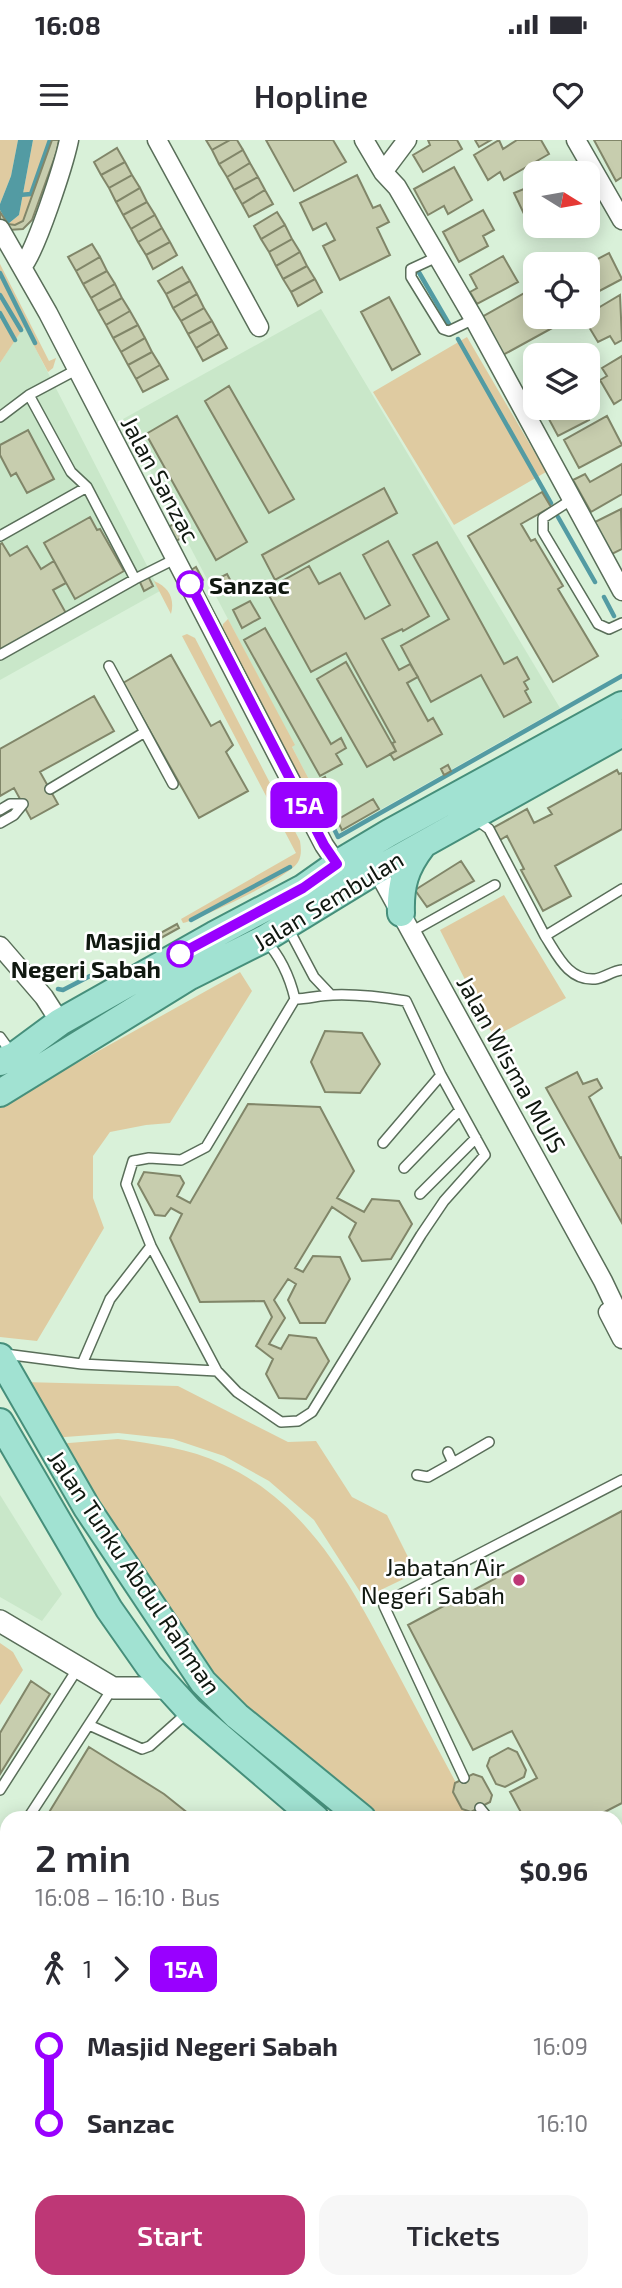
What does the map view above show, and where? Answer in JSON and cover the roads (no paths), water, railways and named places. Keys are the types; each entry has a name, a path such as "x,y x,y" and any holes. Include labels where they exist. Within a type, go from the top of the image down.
{"main road":[{"name":"Jalan Sembulan","path":"5,1073 190,976 263,932 472,817 573,746 622,705"},
{"name":"Jalan Sembulan","path":"60,1022 303,888 389,832 433,809 573,746 622,733"},
{"path":"433,809 457,811 472,817"},
{"path":"303,888 319,886 353,868 377,870 389,832"},
{"path":"406,922 402,879 425,842"},
{"path":"5,1073 27,1070 57,1046 60,1022"},
{"name":"Jalan Tunku Abdul Rahman","path":"0,1355 87,1508 203,1682 237,1716 353,1811"},
{"name":"Jalan Tunku Abdul Rahman","path":"0,1422 109,1609 149,1666 190,1711 307,1811"},
{"path":"316,1781 348,1811"}],"street":[{"path":"22,267 40,228 69,140"},
{"path":"157,140 259,327"},
{"path":"363,140 383,172 397,187 474,319 622,591"},
{"path":"383,172 407,140"},
{"path":"576,140 622,220"},
{"name":"Jalan Sanzac","path":"0,229 324,845 337,864"},
{"name":"Jalan Wisma MUIS","path":"377,870 603,1281"},
{"path":"0,946 44,997 60,1022"},
{"path":"603,1281 622,1303"},
{"path":"603,1281 622,1321"},
{"path":"603,1281 607,1311 622,1339"},
{"path":"0,1621 113,1688 168,1688"}],"lane":[{"path":"437,257 411,269 411,277 443,329 449,331 474,319"},
{"path":"0,417 29,395 76,370"},
{"path":"29,395 71,472 87,487 135,579"},
{"path":"0,536 87,487"},
{"path":"571,500 543,518 543,532 598,624 609,629 622,623"},
{"path":"0,655 175,559"},
{"path":"109,666 173,783"},
{"path":"50,789 145,732"},
{"path":"0,810 10,804 23,804 14,815 0,823"},
{"path":"472,817 489,829 545,936 568,970 576,975 598,979 622,970"},
{"path":"406,922 495,885"},
{"path":"545,936 622,889"},
{"path":"214,935 219,936 239,926 263,932 314,976 331,995"},
{"path":"263,932 291,982 295,999 206,1147 181,1160 149,1158 133,1161 126,1184 151,1245 217,1371 237,1392 282,1422 298,1422 312,1412 444,1201 485,1155 441,1075 406,1001 381,996 331,995 295,999"},
{"path":"383,1143 441,1075"},
{"path":"404,1168 460,1110"},
{"path":"420,1194 475,1138"},
{"path":"82,1364 110,1299 151,1245"},
{"path":"0,1355 82,1364 217,1371"},
{"path":"417,1475 428,1477 489,1442"},
{"path":"448,1452 453,1463"},
{"path":"464,1778 384,1606 390,1600 622,1480"},
{"path":"0,1790 71,1663"},
{"path":"33,1811 113,1688"},
{"path":"89,1725 142,1749 150,1746 190,1711"}],"water":[{"path":"18,140 33,140 19,215 8,224 0,210 0,204 11,176"}],"waterway":[{"path":"19,195 31,194 50,140"},
{"path":"417,269 449,324"},
{"path":"0,273 35,343"},
{"path":"0,295 21,330"},
{"path":"0,313 15,340"},
{"path":"458,339 551,503"},
{"path":"558,517 595,582"},
{"path":"604,597 614,616"},
{"path":"321,802 338,837 622,676"},
{"path":"191,920 290,867"},
{"path":"58,989 63,990 90,976"}],"place":[{"name":"Sanzac","path":"190,584"},
{"name":"Masjid Negeri Sabah","path":"180,954"},
{"name":"Jabatan Air Negeri Sabah","path":"519,1580"}]}
